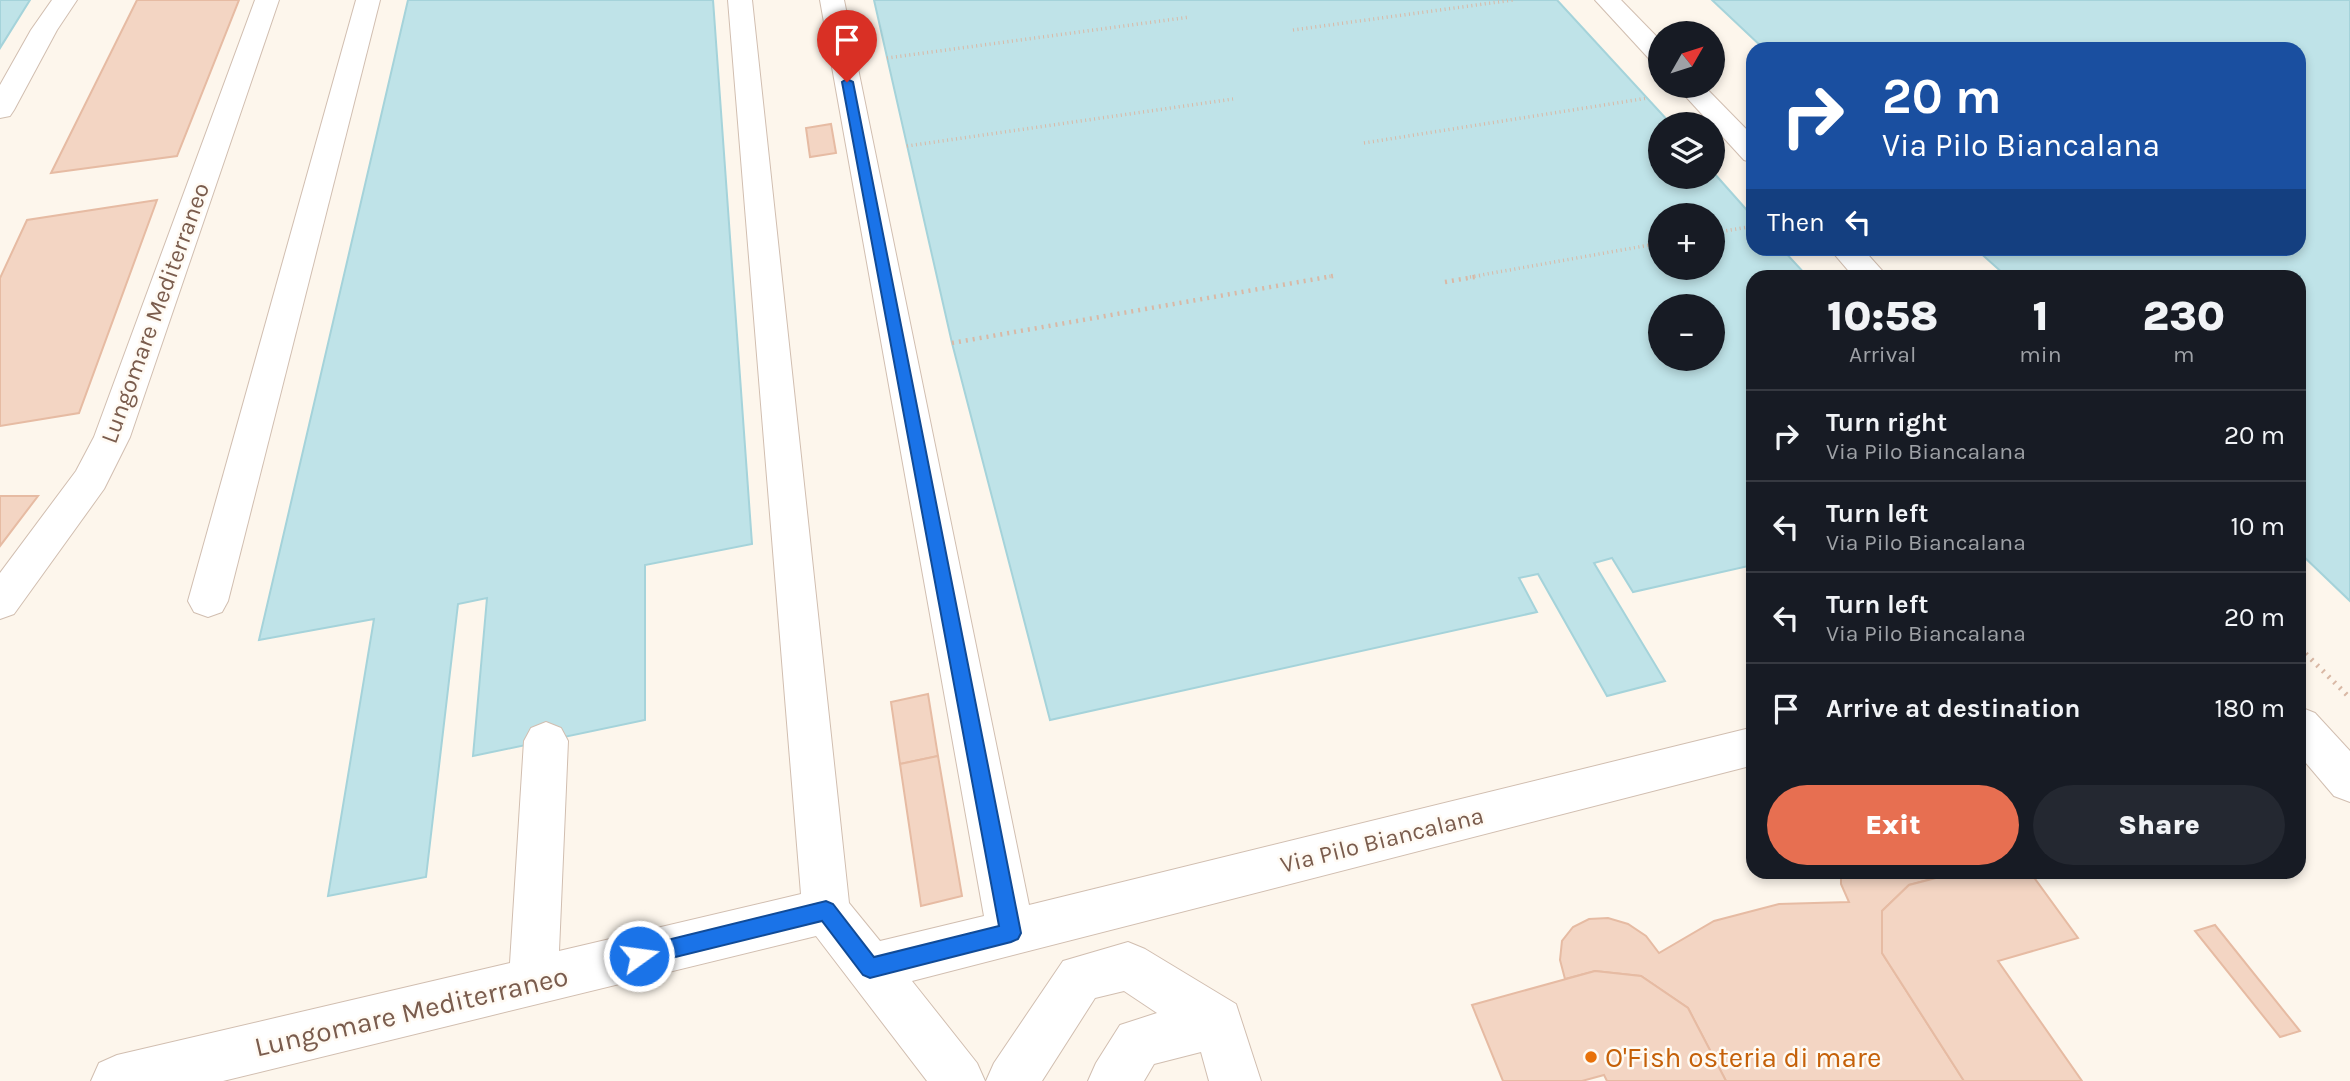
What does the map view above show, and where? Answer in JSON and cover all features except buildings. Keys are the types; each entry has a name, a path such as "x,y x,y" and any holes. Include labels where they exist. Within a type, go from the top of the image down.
{"street":[{"path":"0,110 44,30 65,0"},
{"name":"Lungomare Mediterraneo","path":"0,603 91,480 112,437 267,0"},
{"path":"208,601 368,0"},
{"path":"740,0 826,911 959,1081"},
{"path":"832,0 1011,933"},
{"path":"1607,0 1648,43"},
{"path":"1701,98 1746,145"},
{"path":"1852,256 1865,270"},
{"path":"2306,733 2350,782"},
{"path":"533,982 546,741"},
{"name":"Via Pilo Biancalana","path":"870,968 1746,749"},
{"name":"Lungomare Mediterraneo","path":"117,1081 826,911"},
{"path":"1012,1081 1080,978 1128,966 1218,1022 1236,1081"},
{"path":"1114,1081 1138,1043 1218,1022"}],"path":[{"path":"1293,30 1513,0"},
{"path":"887,58 1190,17"},
{"path":"1364,143 1648,98"},
{"path":"907,146 1233,99"},
{"path":"1725,231 1746,227"},
{"path":"1446,282 1648,245"},
{"path":"952,343 1333,276"},
{"path":"2306,654 2350,698"}],"water":[{"path":"0,0 30,0 0,48"},
{"path":"408,0 713,0 752,544 645,565 645,720 473,756 487,598 458,604 426,877 328,896 374,619 259,640"},
{"path":"874,0 1557,0 1660,112 1648,112 1648,189 1725,189 1725,186 1746,209 1746,256 1788,256 1801,270 1746,270 1746,567 1633,592 1612,558 1594,563 1665,681 1607,696 1538,574 1519,578 1537,612 1050,720 952,343"},
{"path":"1712,0 2350,0 2350,601 2306,559 2306,270 1999,270 1984,256 2306,256 2306,42 1757,42"}],"place":[{"name":"O'Fish osteria di mare","path":"1591,1057"}],"route":[{"path":"639,956 826,911 870,968 1011,933 847,82"}]}
